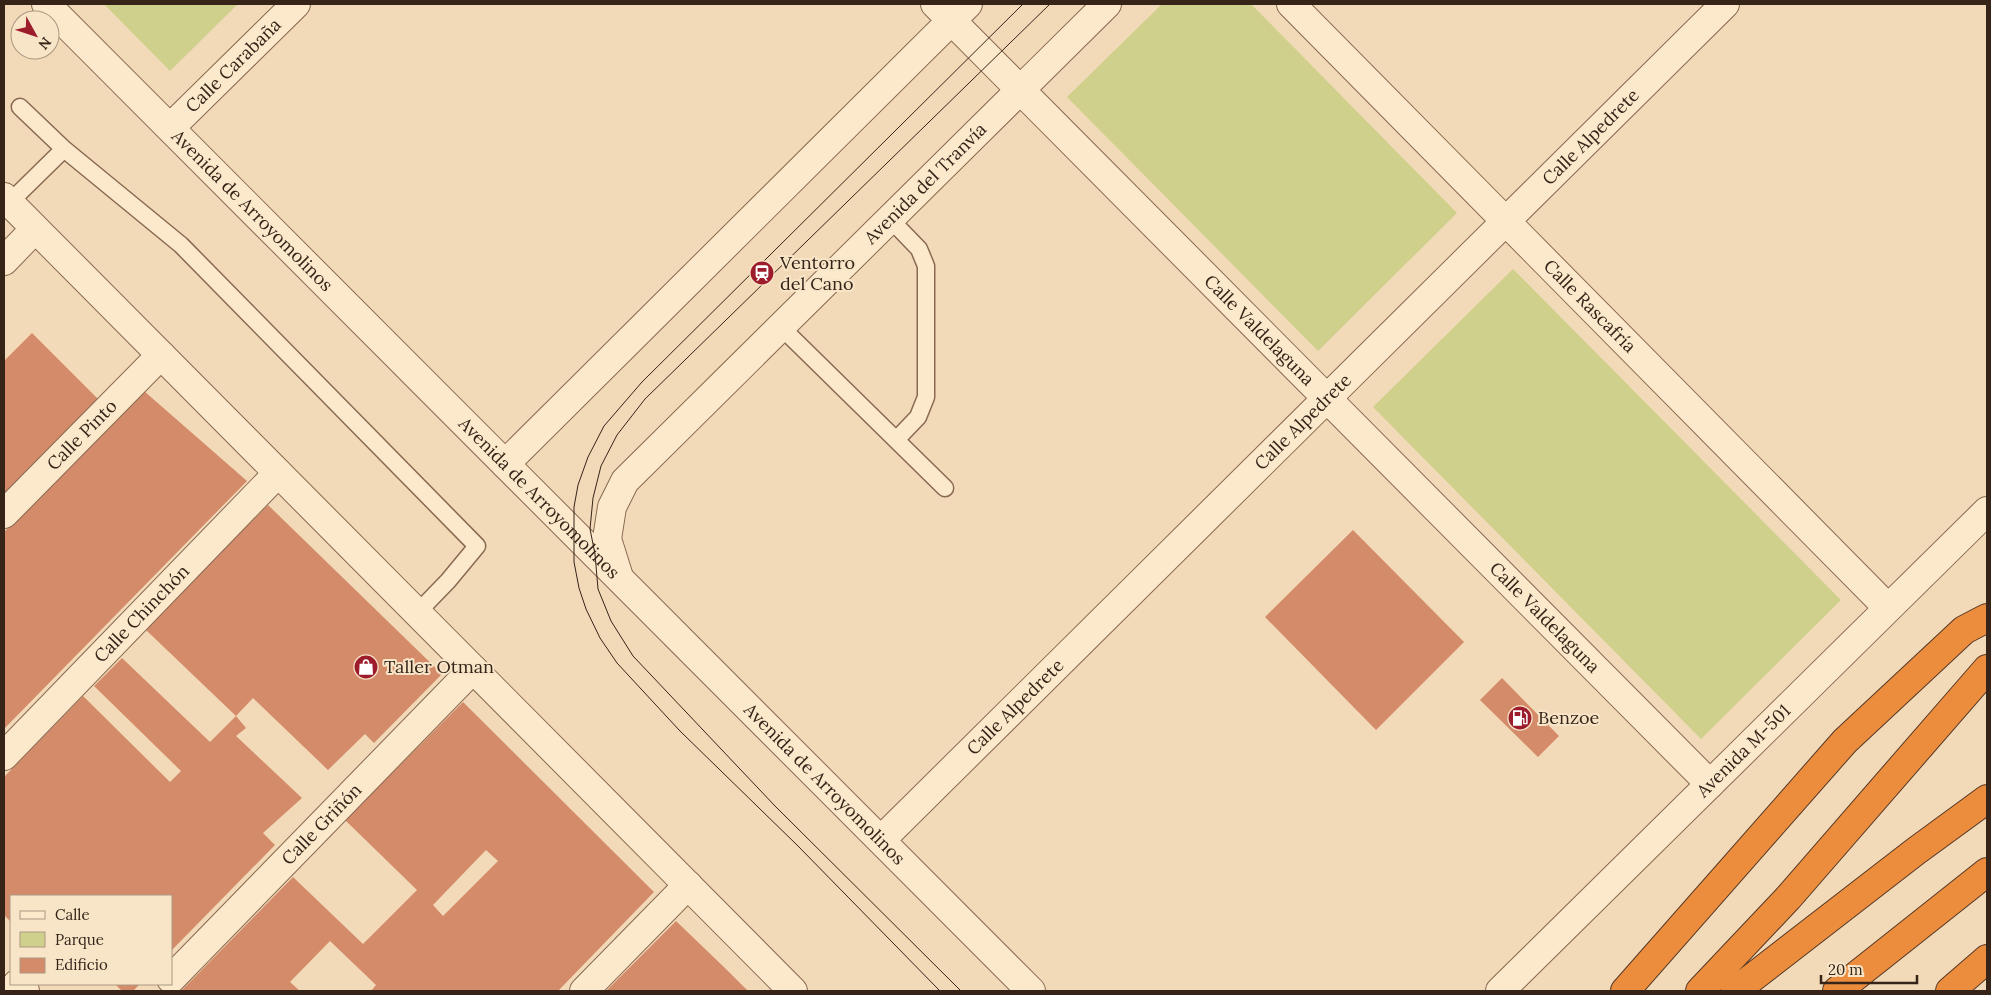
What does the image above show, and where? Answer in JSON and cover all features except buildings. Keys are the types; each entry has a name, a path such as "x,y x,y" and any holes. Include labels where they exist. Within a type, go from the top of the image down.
{"highway":[{"path":"1625,991 1845,741 1964,630 1987,618"},
{"path":"1700,991 1788,898 1987,670"},
{"path":"1735,991 1916,851 1987,799"},
{"path":"1837,991 1987,872"},
{"path":"1950,991 1987,959"}],"street":[{"name":"Avenida de Arroyomolinos","path":"46,4 1031,991"},
{"name":"Calle Carabaña","path":"170,128 296,4"},
{"name":"Avenida del Tranvía","path":"619,578 607,539 612,507 625,481 1107,4"},
{"name":"Calle Rascafría","path":"1291,4 1888,608"},
{"name":"Calle Alpedrete","path":"881,840 1725,4"},
{"name":"Calle Valdelaguna","path":"951,9 1020,90 1710,784"},
{"path":"505,464 951,9"},
{"path":"6,200 794,991"},
{"path":"4,261 35,229"},
{"name":"Calle Pinto","path":"4,514 161,355"},
{"name":"Calle Chinchón","path":"4,756 278,473"},
{"name":"Avenida M-501","path":"1500,991 1987,511"},
{"name":"Calle Griñón","path":"172,978 473,669"},
{"path":"584,991 688,885"}],"lane":[{"path":"20,107 64,149 181,245 477,546 448,582 417,613"},
{"path":"6,200 64,149"},
{"path":"890,219 919,249 926,266 926,397 918,417 896,440"},
{"path":"781,327 945,488"}],"green space":[{"path":"104,4 238,4 170,71"},
{"path":"1162,4 1251,4 1457,213 1318,351 1067,97"},
{"path":"1513,269 1841,600 1701,739 1373,407"}],"tram line":[{"path":"940,991 798,846 680,731 617,663 600,638 586,609 579,588 574,562 574,507 578,485 588,457 604,426 642,382 1023,4"},
{"path":"961,991 775,806 633,656 611,621 598,589 595,554 590,529 593,498 601,466 617,435 645,399 1050,4"}],"place":[{"name":"Ventorro del Cano","path":"762,273"},
{"name":"Taller Otman","path":"366,667"},
{"name":"Benzoe","path":"1520,718"}]}
